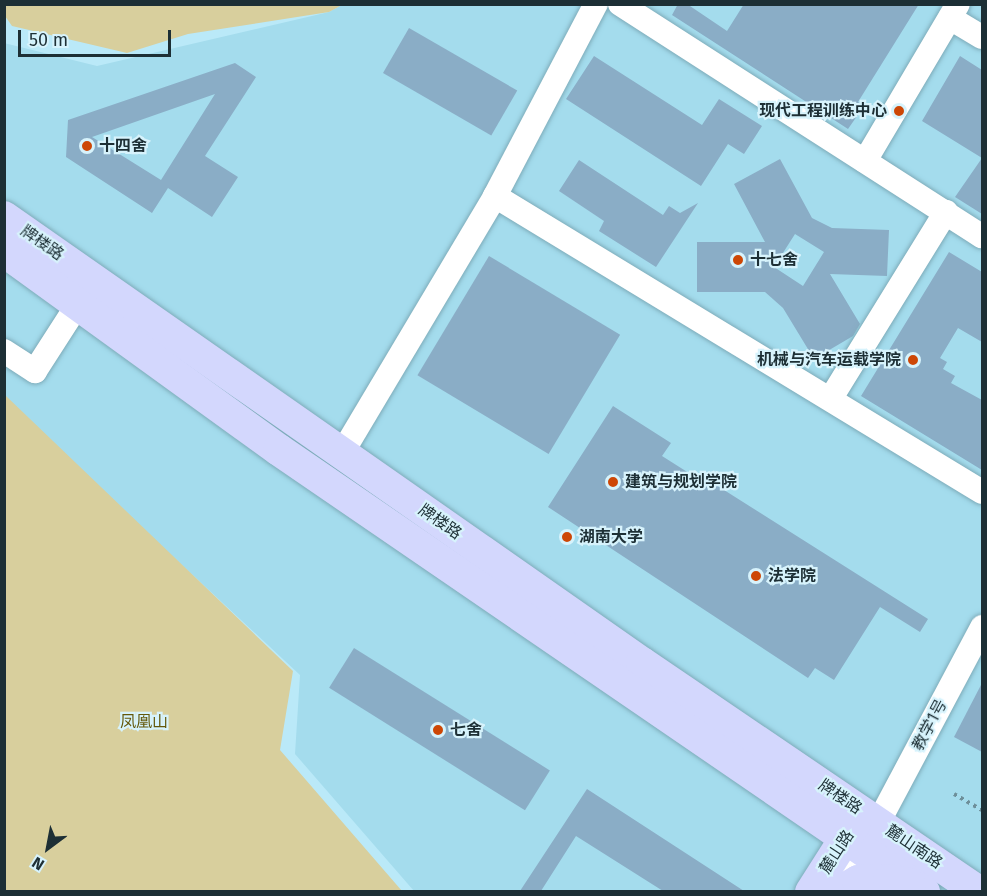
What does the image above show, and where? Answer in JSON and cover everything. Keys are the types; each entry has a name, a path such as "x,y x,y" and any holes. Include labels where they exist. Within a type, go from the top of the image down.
{"main road":[{"name":"牌楼路","path":"4,217 642,663 870,818"},
{"name":"牌楼路","path":"4,251 279,450 853,844"},
{"path":"797,806 809,820 820,849 818,867 811,891"},
{"name":"麓山路","path":"811,891 853,844 870,818"},
{"name":"麓山南路","path":"870,818 979,891"},
{"name":"麓山南路","path":"853,844 919,888"},
{"path":"839,891 858,881 889,880 919,888"}],"street":[{"path":"342,453 495,196 596,4"},
{"path":"620,4 982,236"},
{"path":"865,161 954,11 982,37"},
{"path":"495,196 831,398 982,492"},
{"path":"831,398 946,212"},
{"path":"4,351 34,371 78,304"},
{"name":"教学1号","path":"870,818 982,627"},
{"name":"麓山路","path":"833,891 853,844"}],"path":[{"path":"954,794 982,810"}],"shaded area":[{"name":"湖南大学","path":"342,5 982,5 982,891 414,891 295,754 300,675 5,400 4,43 97,66 329,12"}],"green space":[{"path":"5,4 342,5 329,12 188,34 127,53 12,26 5,16"},
{"name":"凤凰山","path":"5,395 293,671 280,750 402,891 5,891"}],"building":[{"path":"678,4 687,4 727,31 744,4 919,4 858,102 864,106 848,129 672,15"},
{"path":"409,28 517,90 491,136 383,73"},
{"path":"594,56 702,125 719,99 762,126 744,154 728,144 701,186 566,99"},
{"path":"960,56 982,70 982,158 922,121"},
{"name":"十四舍","path":"235,63 256,77 205,156 238,177 212,217 168,188 152,213 66,157 68,120","holes":["215,94 161,180 92,137"]},
{"path":"982,158 982,214 955,197"},
{"name":"十七舍","path":"780,159 812,218 832,228 889,230 887,276 830,274 860,324 853,336 814,359 783,308 765,292 697,292 697,242 765,242 734,184","holes":["795,234 824,252 803,286 774,267"]},
{"path":"579,160 663,215 669,206 680,213 698,203 656,267 599,231 604,221 559,191"},
{"name":"机械与汽车运载学院","path":"949,252 982,272 982,342 958,328 940,358 947,362 943,369 955,376 951,383 982,400 982,470 861,396"},
{"path":"489,256 620,335 549,454 417,375"},
{"name":"法学院","path":"613,406 671,443 662,456 692,475 694,471 928,619 920,632 880,607 834,680 815,668 808,678 548,507"},
{"name":"七舍","path":"354,648 550,770 525,810 329,688"},
{"path":"982,683 982,752 954,737"},
{"path":"587,789 744,891 663,891 576,836 541,891 520,891"}],"place":[{"name":"现代工程训练中心","path":"899,111"},
{"name":"十四舍","path":"87,146"},
{"name":"十七舍","path":"738,260"},
{"name":"机械与汽车运载学院","path":"913,360"},
{"name":"建筑与规划学院","path":"613,482"},
{"name":"湖南大学","path":"567,537"},
{"name":"法学院","path":"756,576"},
{"name":"七舍","path":"438,730"}]}
